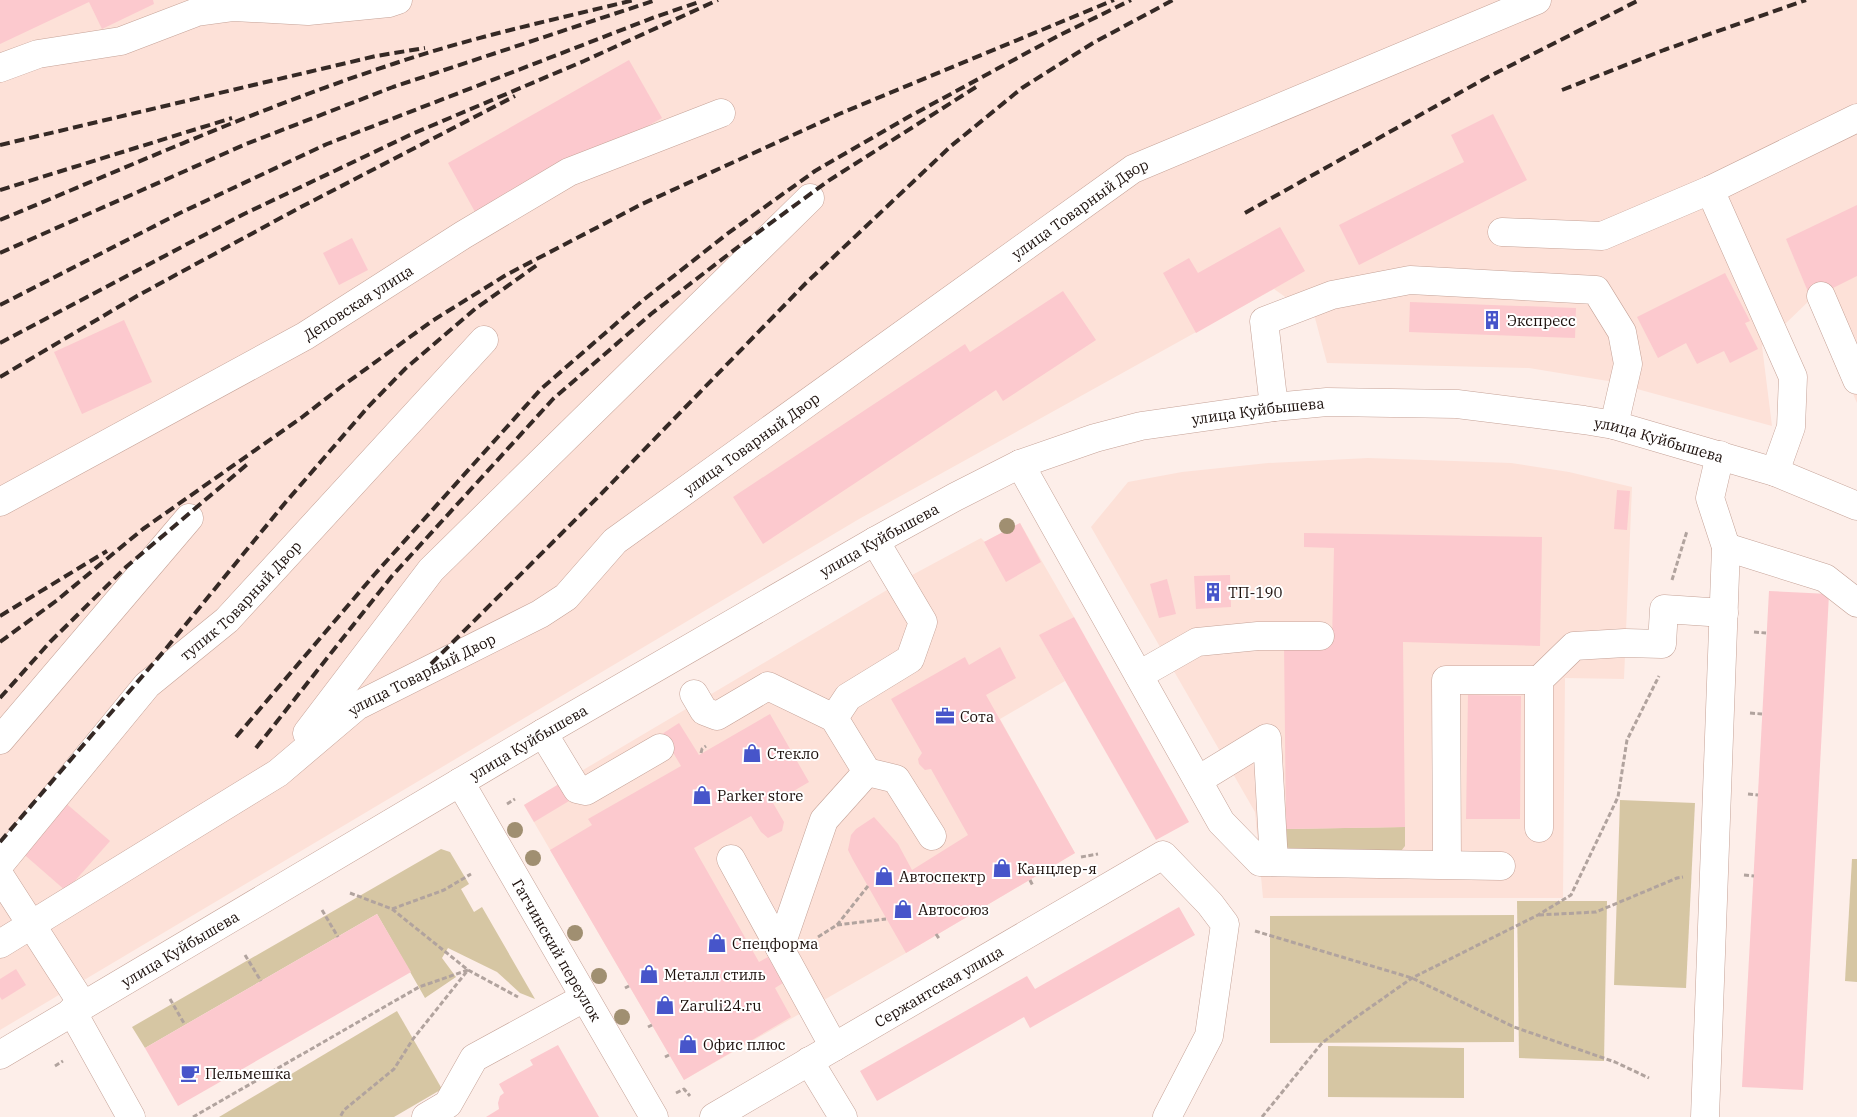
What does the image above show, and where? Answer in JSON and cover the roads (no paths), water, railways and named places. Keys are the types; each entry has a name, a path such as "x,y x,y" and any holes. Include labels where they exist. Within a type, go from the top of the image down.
{"main road":[{"path":"0,68 38,54 121,41 197,12 234,7 308,11 389,4 398,0"},
{"name":"улица Товарный Двор","path":"0,944 278,773 357,706 540,614 566,597 615,541 1133,169 1537,0"},
{"name":"Деповская улица","path":"0,502 305,336 463,235 569,172 720,113"},
{"path":"1502,232 1602,236 1710,190 1857,118"},
{"path":"1710,190 1793,377 1791,427 1776,472"},
{"path":"278,773 430,570 810,198"},
{"path":"1274,407 1264,322 1332,295 1410,280 1507,285 1596,290 1622,332 1628,364 1614,425"},
{"path":"1822,296 1857,380"},
{"name":"тупик Товарный Двор","path":"0,864 147,685 227,620 484,340"},
{"name":"улица Куйбышева","path":"0,1055 542,733 875,541 1020,464 1095,438 1141,426 1274,407 1327,402 1457,404 1614,425 1776,472 1857,506"},
{"path":"1705,1117 1726,547 1710,498 1720,455"},
{"path":"1020,464 1221,822 1260,862 1501,866"},
{"path":"0,740 189,518"},
{"path":"834,718 848,698 910,659 923,622 875,541"},
{"path":"1726,547 1825,578 1857,603"},
{"path":"1447,864 1446,680 1539,680 1574,646 1625,643 1662,644 1664,609 1724,613"},
{"path":"1140,675 1197,642 1258,636 1320,636"},
{"path":"1539,680 1539,828"},
{"path":"694,694 704,711 717,716 768,686 834,718 867,772 896,778 932,836"},
{"path":"542,733 577,789 586,791 660,748"},
{"path":"1198,780 1268,738 1274,862"},
{"path":"783,954 824,820 867,772"},
{"name":"Гатчинский переулок","path":"460,782 654,1117"},
{"name":"Сержантская улица","path":"714,1117 1163,855 1210,904 1225,924 1209,1036 1166,1117"},
{"path":"731,859 834,1047"},
{"path":"0,876 78,1008 131,1117"},
{"path":"426,1117 448,1104 474,1058 584,998"},
{"path":"809,1061 843,1117"},
{"path":"1166,1117 1176,1117"}],"railway":[{"path":"0,220 195,138 343,81 453,45 634,0"},
{"path":"0,253 246,144 393,87 656,0"},
{"path":"0,343 244,214 412,134 584,61 718,0"},
{"path":"0,642 56,601 143,529 301,418 432,321 506,275 642,204 839,114 1114,0"},
{"path":"236,737 374,575 541,389 642,301 727,234 815,171 910,116 1058,36 1131,0"},
{"path":"431,664 603,492 806,283 951,146 1022,88 1093,43 1173,0"},
{"path":"1245,213 1486,78 1639,0"},
{"path":"1562,90 1664,50 1806,0"},
{"path":"0,305 180,213 327,144 655,17 699,2"},
{"path":"0,145 376,56 425,48"},
{"path":"256,748 392,576 553,399 651,314 738,247 828,181 976,87"},
{"path":"0,377 137,296 299,208 515,96"},
{"path":"0,190 232,118"},
{"path":"0,842 164,651 285,503 368,407 405,369 475,309 540,263"},
{"path":"0,698 50,642 126,567 250,462"},
{"path":"0,616 107,551"}],"place":[{"name":"Экспресс","path":"1492,320"},
{"name":"ТП-190","path":"1213,592"},
{"name":"Сота","path":"945,716"},
{"name":"Стекло","path":"752,753"},
{"name":"Parker store","path":"702,795"},
{"name":"Канцлер-я","path":"1002,868"},
{"name":"Автоспектр","path":"884,876"},
{"name":"Автосоюз","path":"903,909"},
{"name":"Спецформа","path":"717,943"},
{"name":"Металл стиль","path":"649,974"},
{"name":"Zaruli24.ru","path":"665,1005"},
{"name":"Офис плюс","path":"688,1044"},
{"name":"Пельмешка","path":"190,1073"}]}
